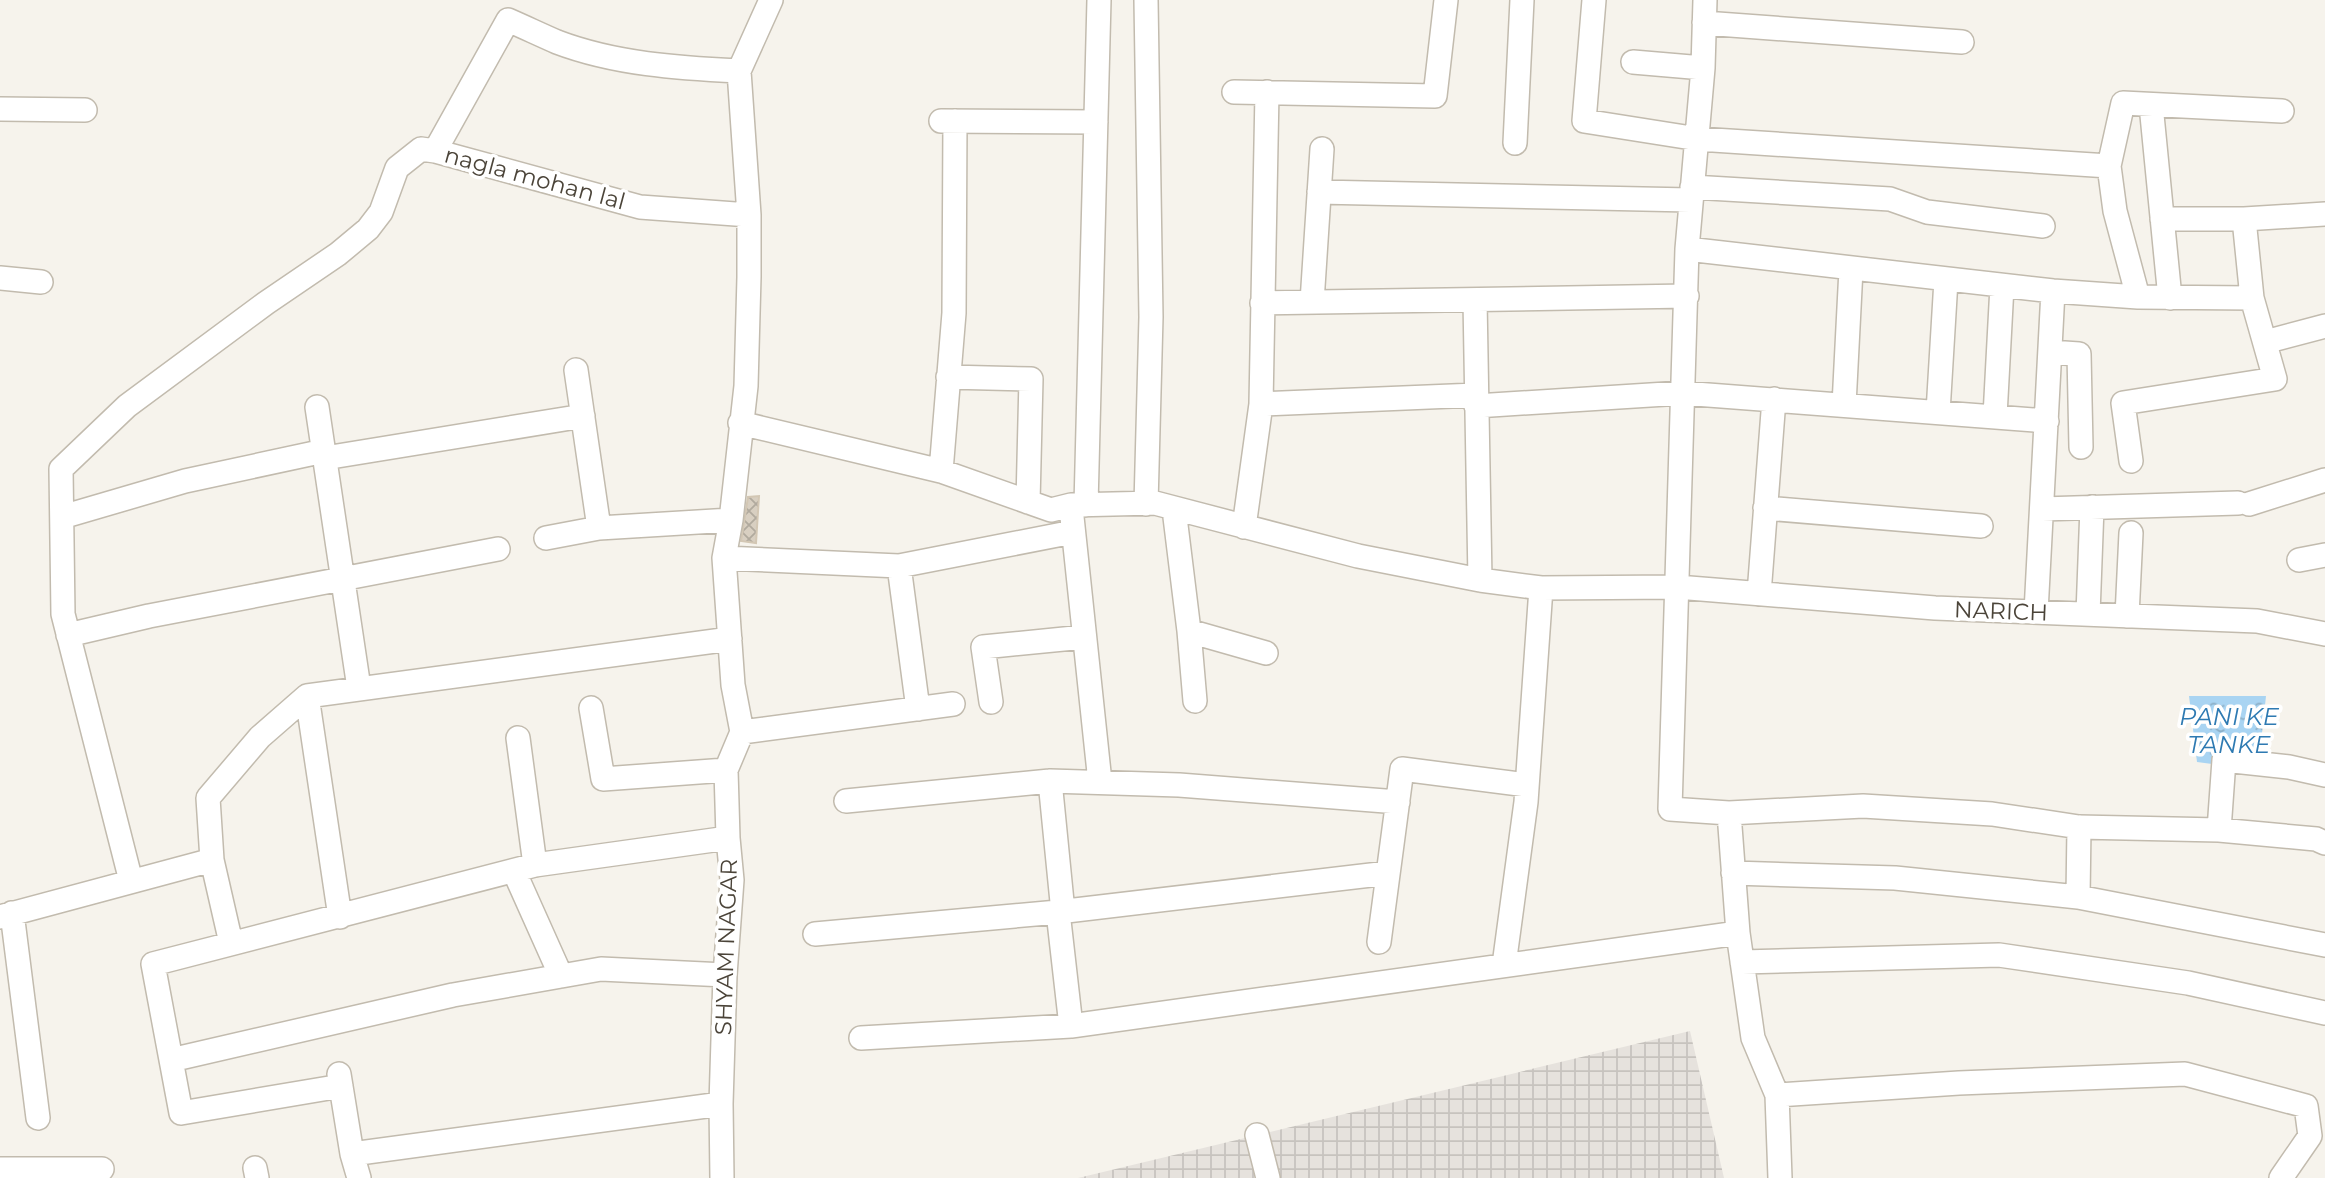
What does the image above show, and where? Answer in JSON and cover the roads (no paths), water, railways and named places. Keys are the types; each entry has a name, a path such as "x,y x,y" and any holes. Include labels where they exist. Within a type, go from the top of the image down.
{"street":[{"path":"1099,0 1079,505 1073,532 1100,782"},
{"path":"1146,0 1152,317 1146,504"},
{"path":"1234,92 1435,96 1446,0"},
{"path":"1515,143 1522,0"},
{"path":"1594,0 1584,121 1698,139 2109,166"},
{"path":"1705,0 1703,68 1688,248 1670,809 1729,813 1863,806 1992,814 2079,827 2219,830 2316,839 2325,843"},
{"path":"768,3 739,71 749,215 746,386 731,520 724,558 733,685 742,732 953,704"},
{"name":"nagla mohan lal","path":"739,71 674,68 614,59 559,43 510,10 435,151 640,207 749,215"},
{"path":"1704,23 1962,42"},
{"path":"1633,62 1703,68"},
{"path":"1244,527 1261,404 1267,92"},
{"path":"2138,297 2115,211 2109,166 2123,103 2282,111"},
{"path":"2151,105 2170,298"},
{"path":"0,109 85,110"},
{"path":"941,471 954,313 948,121 1096,122"},
{"path":"131,881 63,614 61,469 127,406 368,229 381,212 397,168 421,149 435,151"},
{"path":"1312,302 1322,149"},
{"path":"1320,192 1691,193 1890,199 1927,212 2043,226"},
{"path":"2162,219 2244,219 2325,214"},
{"path":"2132,461 2123,403 2274,379 2252,298 2244,219"},
{"path":"1688,248 2053,291 2138,297 2252,298"},
{"path":"1844,405 1851,269"},
{"path":"0,278 41,282"},
{"path":"1938,412 1946,280"},
{"path":"1995,416 2002,286"},
{"path":"2036,612 2053,291"},
{"path":"1262,303 1687,296"},
{"path":"1475,300 1480,580"},
{"path":"2264,342 2325,326"},
{"path":"2050,352 2079,354 2081,447"},
{"path":"576,370 599,528"},
{"path":"948,377 1031,379 1028,502"},
{"path":"1261,404 1476,401 1682,393 2047,421"},
{"path":"1759,594 1774,400"},
{"path":"317,407 359,688"},
{"path":"62,517 184,481 324,454 583,415"},
{"name":"NARICH","path":"740,423 941,471 1051,510 1079,505 1154,503 1358,556 1480,580 1541,588 1677,587 1935,608 2257,621 2325,634"},
{"path":"2042,509 2244,504 2325,480"},
{"path":"2088,614 2092,507"},
{"path":"1765,508 1981,526"},
{"path":"1174,509 1195,701"},
{"path":"546,538 599,528 731,520"},
{"path":"724,558 899,566 1073,532"},
{"path":"2127,616 2131,533"},
{"path":"68,635 149,616 498,550"},
{"path":"2299,559 2325,555"},
{"path":"899,566 918,709"},
{"path":"1504,965 1527,785 1541,588"},
{"path":"1189,631 1266,653"},
{"path":"991,702 983,648 1084,637"},
{"path":"231,943 212,860 208,798 260,737 307,695 730,639"},
{"path":"307,695 340,917"},
{"path":"591,708 603,779 726,770"},
{"name":"SHYAM NAGAR","path":"722,1178 724,975 732,880 726,770 742,732"},
{"path":"518,738 525,868 561,976"},
{"path":"2219,830 2224,760 2289,767 2325,775"},
{"path":"1380,942 1402,769 1527,785"},
{"path":"846,801 1051,781 1179,785 1398,802"},
{"path":"1051,781 1071,1026"},
{"path":"1729,813 1738,933 1753,1038 1777,1095 1780,1178"},
{"path":"2078,897 2079,827"},
{"path":"359,1178 352,1154 340,1080 181,1113 153,964 525,868 728,838"},
{"path":"38,1118 6,915 212,860"},
{"path":"815,934 1060,912 1388,873"},
{"path":"1733,873 1895,878 2078,897 2325,945"},
{"path":"861,1038 1071,1026 1738,933"},
{"path":"1742,962 1998,955 2188,983 2325,1013"},
{"path":"171,1060 453,995 601,969 724,975"},
{"path":"1777,1095 1959,1083 2185,1074 2315,1110 2310,1136 2281,1178"},
{"path":"352,1154 721,1104"},
{"path":"1257,1135 1268,1178"},
{"path":"0,1169 102,1169"}],"water":[{"name":"PANI KE TANKE","path":"2189,696 2266,696 2258,770 2197,762"}]}
